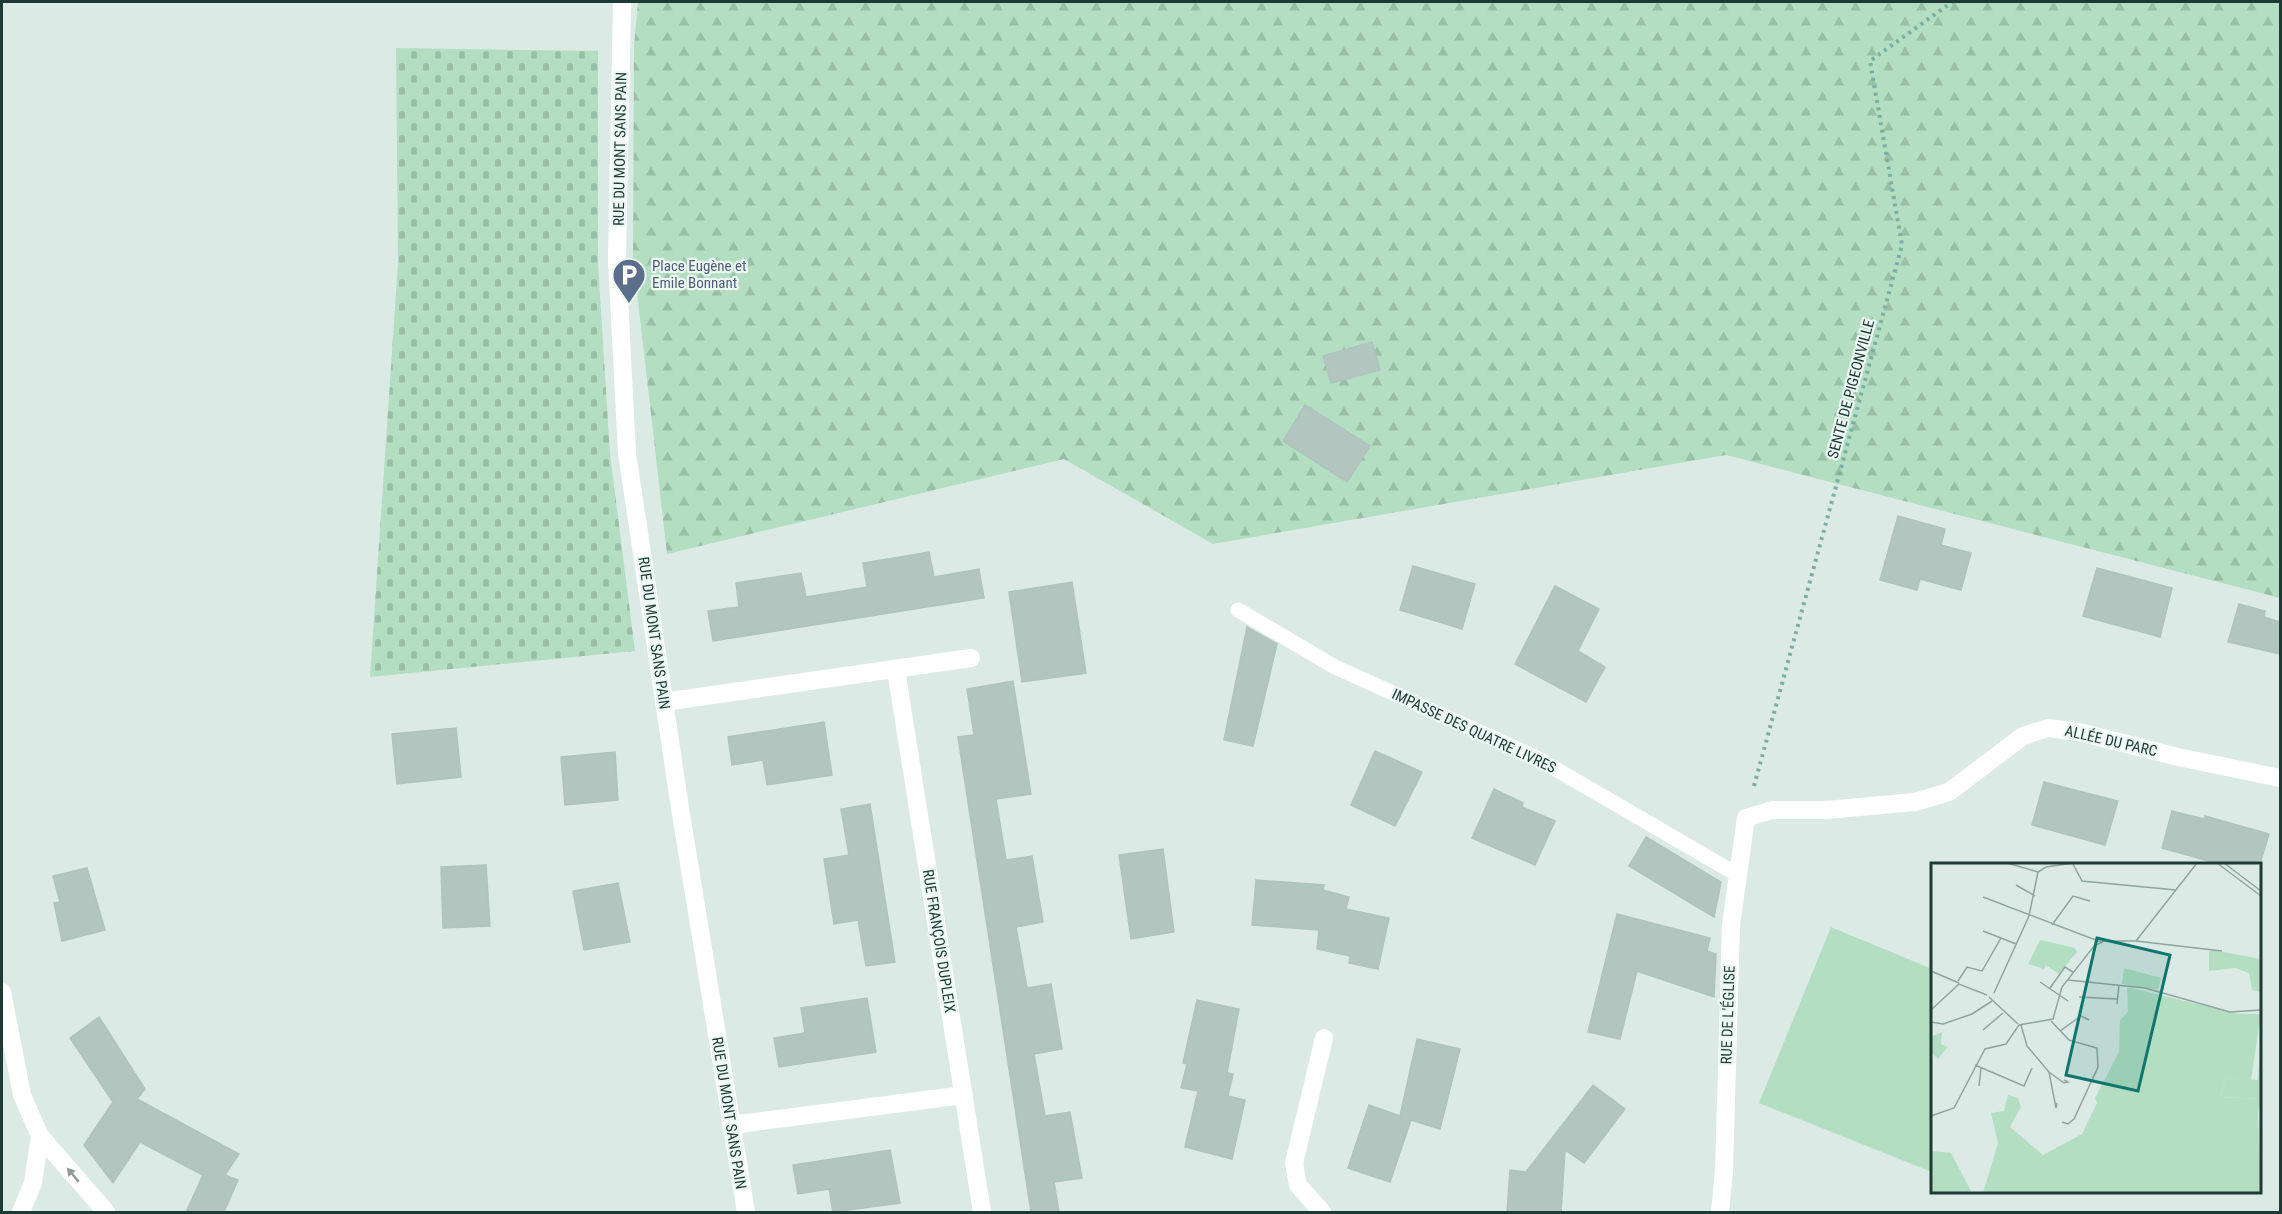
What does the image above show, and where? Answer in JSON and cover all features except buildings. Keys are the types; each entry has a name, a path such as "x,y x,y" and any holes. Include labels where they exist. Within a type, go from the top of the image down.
{"street":[{"name":"RUE DU MONT SANS PAIN","path":"622,2 617,261 627,453 664,702 746,1212"},
{"path":"664,702 971,658"},
{"name":"RUE FRANÇOIS DUPLEIX","path":"896,670 982,1212"},
{"name":"ALLÉE DU PARC","path":"1746,818 1772,810 1826,810 1915,802 1949,792 2023,736 2048,728 2079,732 2178,757 2280,778"},
{"name":"RUE DE L'ÉGLISE","path":"1720,1212 1724,1171 1731,925 1746,818"},
{"path":"2,992 22,1095 40,1136 106,1212"},
{"path":"1322,1212 1298,1185 1294,1163 1324,1038"},
{"path":"731,1125 964,1095"},
{"path":"21,1212 33,1183 40,1136"}],"lane":[{"name":"IMPASSE DES QUATRE LIVRES","path":"1238,610 1335,667 1536,757 1738,875"}],"path":[{"name":"SENTE DE PIGEONVILLE","path":"1746,818 1902,245 1870,61 1952,2"}],"green space":[{"path":"638,2 2280,2 2280,598 1726,455 1213,544 1064,459 667,554 633,257 634,46"},
{"path":"396,48 598,51 598,263 610,454 635,651 370,677 398,263"},
{"path":"1831,927 1931,969 1931,1172 1759,1103"}],"place":[{"name":"Place Eugène et Emile Bonnant","path":"629,304"}]}
